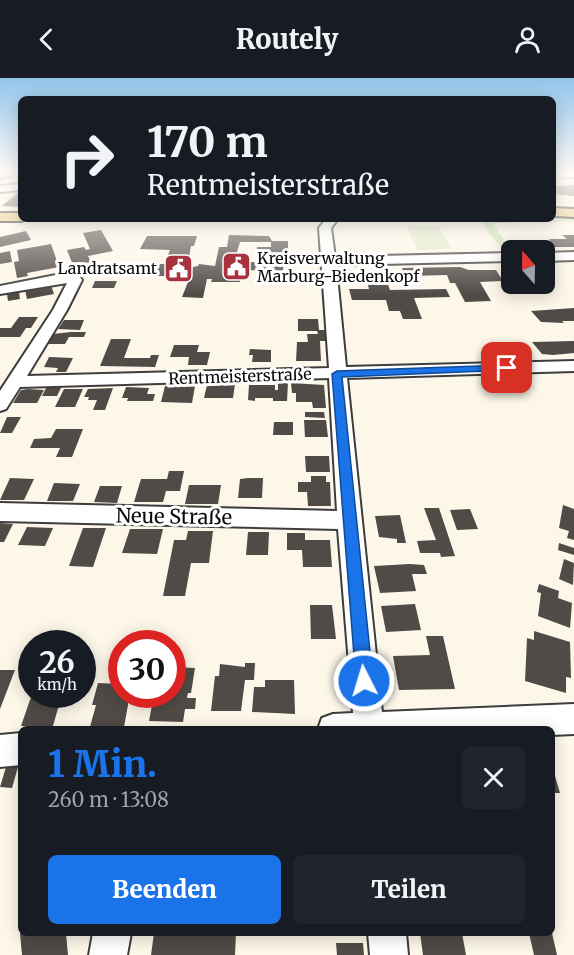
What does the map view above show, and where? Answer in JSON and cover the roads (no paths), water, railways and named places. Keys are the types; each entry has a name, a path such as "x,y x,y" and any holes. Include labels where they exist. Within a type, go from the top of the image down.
{"main road":[{"path":"0,217 18,217"}],"street":[{"path":"325,222 330,261 349,520 369,726"},
{"path":"555,257 574,256"},
{"path":"330,261 501,257"},
{"path":"0,290 70,278 75,280 60,310 0,405"},
{"name":"Rentmeisterstraße","path":"14,382 574,366"},
{"name":"Neue Straße","path":"0,513 349,520"},
{"path":"410,726 574,718"},
{"path":"0,751 18,749"},
{"path":"108,955 111,936"},
{"path":"387,936 389,955"}],"place":[{"name":"Kreisverwaltung Marburg-Biedenkopf","path":"236,267"},
{"name":"Landratsamt","path":"178,268"}]}
